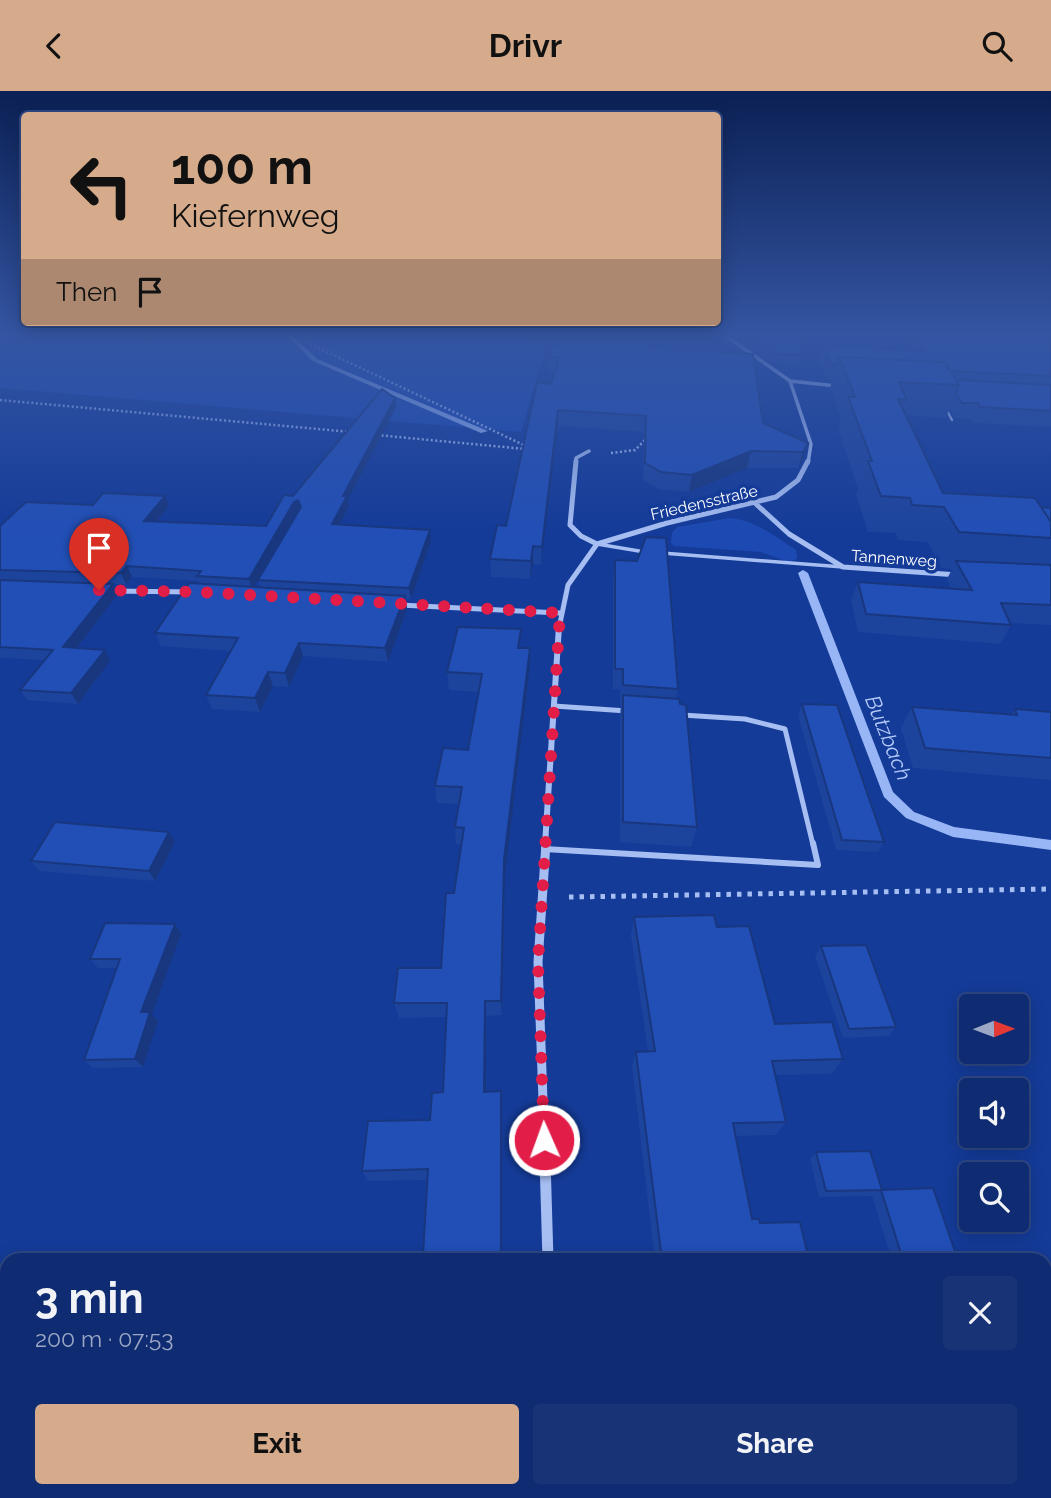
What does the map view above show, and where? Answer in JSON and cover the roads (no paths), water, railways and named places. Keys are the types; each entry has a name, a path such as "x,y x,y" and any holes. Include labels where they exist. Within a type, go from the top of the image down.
{"street":[{"name":"Friedensstraße","path":"597,544 667,523 756,504 776,497 798,480 808,464 811,444 797,402"},
{"path":"548,1253 538,962 541,898 560,613 568,585 597,544 570,525 576,458 589,451"},
{"name":"Tannenweg","path":"756,504 789,534 843,568 966,576"},
{"path":"96,590 200,592"},
{"path":"389,604 560,613"}],"lane":[{"path":"941,402 952,420"},
{"path":"597,544 633,551 843,568"},
{"path":"554,706 636,712"},
{"path":"544,849 818,865 785,729 745,719 677,714"}],"waterway":[{"name":"Butzbach","path":"414,402 484,431"},
{"name":"Butzbach","path":"803,573 888,794 910,815 953,832 1051,845"}]}
